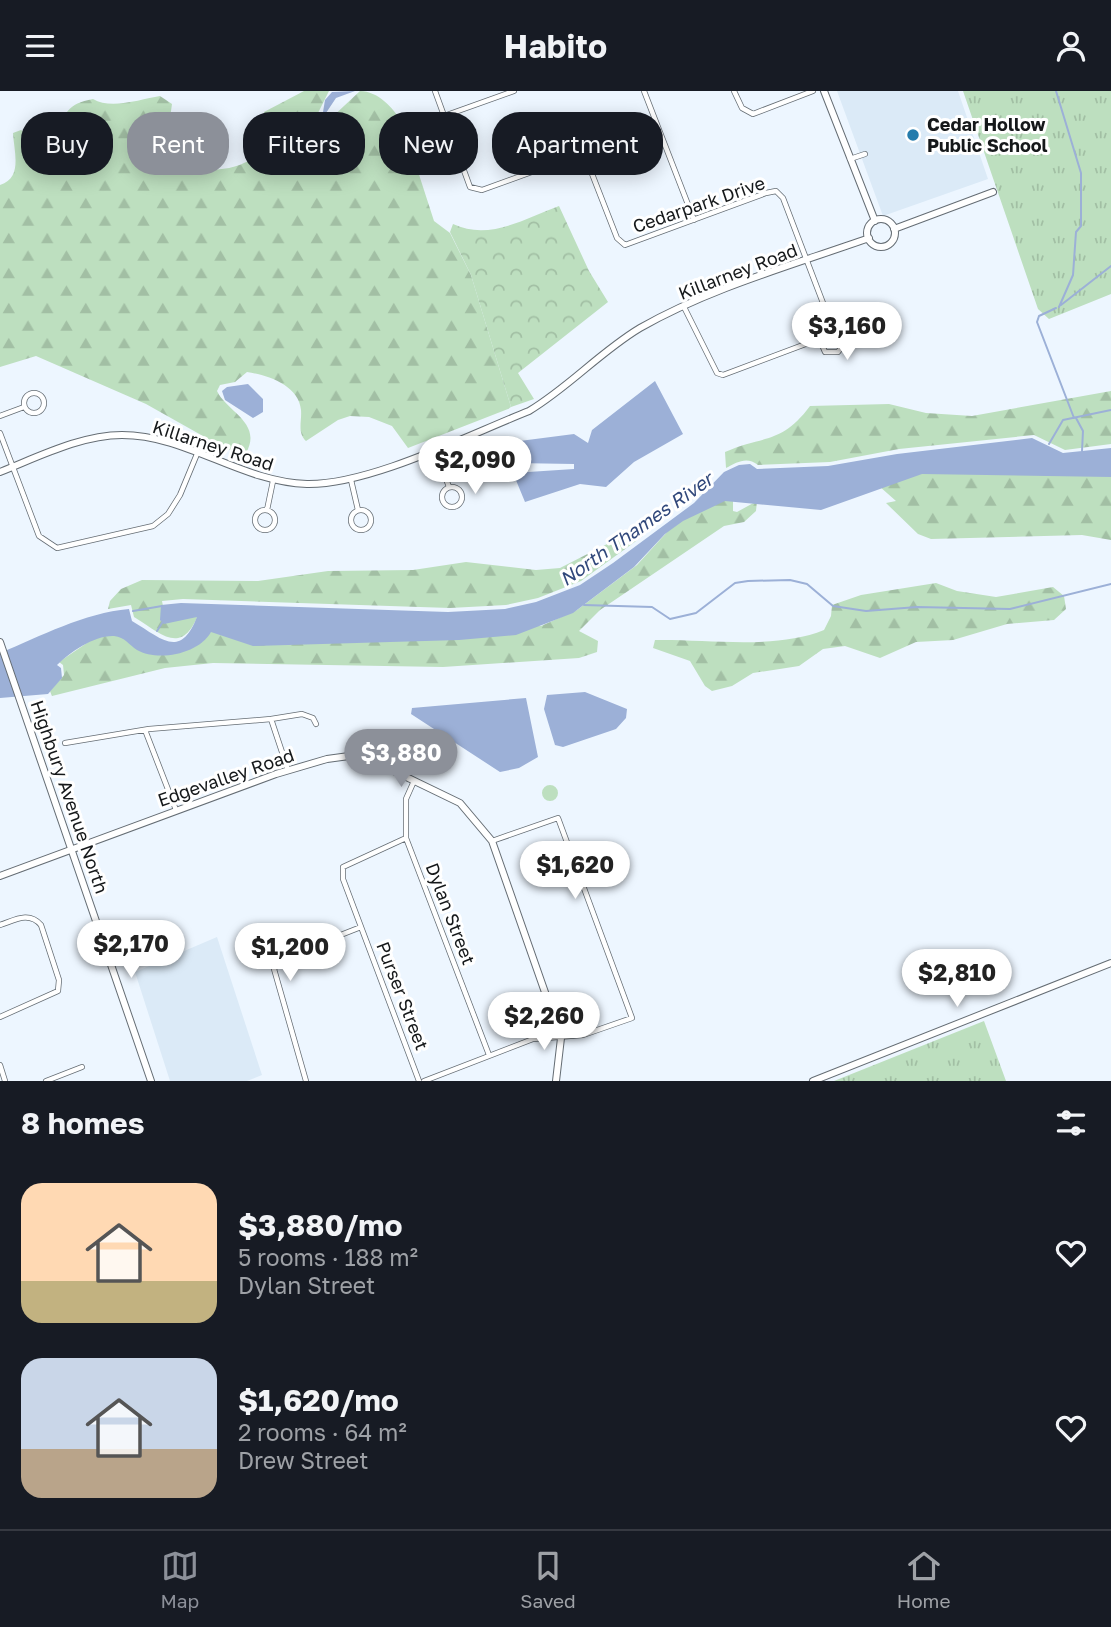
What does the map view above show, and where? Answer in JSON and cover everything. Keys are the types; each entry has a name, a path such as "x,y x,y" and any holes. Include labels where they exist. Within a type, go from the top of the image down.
{"street":[{"name":"Cedarpark Drive","path":"435,91 443,112"},
{"path":"455,112 514,91"},
{"path":"644,91 694,220"},
{"path":"734,91 741,108 753,114 813,91"},
{"path":"824,91 875,221"},
{"path":"850,159 865,154"},
{"name":"Cedarpark Drive","path":"466,175 470,187 477,191 573,156 582,157 587,161 617,238 625,245 776,191 783,198 806,260"},
{"path":"894,229 993,192"},
{"path":"875,221 886,221 894,229 893,241 885,247 877,246 869,238 869,228 875,221"},
{"name":"Killarney Road","path":"0,471 81,441 125,435 161,440 273,481 309,484 351,480 529,411 552,396 613,345 684,307 869,238"},
{"path":"684,307 717,373 723,375 820,340 830,331 831,324 806,260"},
{"path":"820,340 825,352 838,352 843,345 842,340 830,331"},
{"path":"0,417 24,407 28,395 38,394 45,405 39,413 29,412 24,407"},
{"path":"0,433 39,536 50,546 64,548 153,526 168,514 180,495 197,454"},
{"path":"435,449 449,487"},
{"path":"351,480 358,510"},
{"path":"267,510 273,481"},
{"path":"449,487 456,487 463,495 462,502 454,507 447,506 442,498 449,487"},
{"path":"267,510 273,513 275,523 268,530 262,530 255,519 260,511 267,510"},
{"path":"358,510 370,515 371,522 365,530 359,531 351,524 351,517 358,510"},
{"name":"Highbury Avenue North","path":"0,642 151,1081"},
{"path":"65,743 145,730 302,715 313,718 316,724"},
{"path":"271,719 288,770"},
{"path":"145,730 176,810"},
{"name":"Edgevalley Road","path":"0,876 288,770 349,756 369,759 460,803 492,841 561,1038 556,1081"},
{"name":"Dylan Street","path":"414,781 407,799 406,838 489,1055"},
{"path":"422,1081 533,1039 583,1035 632,1018 558,818 492,841"},
{"name":"Purser Street","path":"406,838 343,867 343,879 422,1081"},
{"path":"0,925 27,916 35,918 41,925 59,980 58,991 50,997 0,1017"},
{"path":"306,1081 274,969 282,958 361,927"},
{"path":"813,1081 1111,963"},
{"path":"0,1065 5,1081"},
{"path":"46,1081 82,1067"}],"shaded area":[{"name":"Cedar Hollow Public School","path":"837,91 958,91 988,179 883,216"},
{"path":"217,937 262,1075 247,1081 170,1081 135,972"}],"green space":[{"path":"304,91 329,91 318,112 264,112"},
{"path":"360,91 379,97 390,106 394,112 379,112 379,175 419,175 434,221 450,233 471,275 511,407 408,448 392,426 369,417 350,416 338,420 306,441 300,427 301,410 295,394 281,383 247,372 235,382 220,385 217,391 247,426 250,443 246,453 226,449 146,404 36,356 0,367 0,185 12,177 16,163 13,133 21,130 21,175 113,175 113,112 67,112 72,107 93,99 117,104 160,96 172,104 171,112 127,112 127,175 229,175 229,168 243,164 243,175 365,175 365,112 338,112"},
{"path":"963,91 1111,91 1111,294 1049,319 1038,309"},
{"path":"559,206 589,271 608,302 518,373 534,399 511,407 471,275 450,232 453,224 480,230 506,226"},
{"path":"1111,391 1111,444 1065,450 1034,435 899,449 830,462 758,465 746,460 726,468 725,452 780,433 800,418 810,406 889,404 926,413 972,416"},
{"path":"924,472 1111,475 1111,540 1082,535 931,539 918,534 886,503 896,501 879,486"},
{"path":"727,499 733,501 733,511 737,512 757,501 756,511 744,522 724,526 600,610 579,631 598,641 597,652 579,658 443,667 213,663 165,668 52,696 50,691 64,675 63,665 59,662 100,634 118,633 141,648 202,642 213,629 541,626 577,610 637,565 668,531 686,518"},
{"path":"643,536 581,581 538,598 506,605 450,608 183,599 162,601 163,606 199,613 193,626 179,638 163,635 134,617 131,605 108,609 110,601 121,589 142,580 258,581 328,571 413,570 466,562 536,570 560,568 611,542"},
{"path":"936,583 957,591 996,597 1053,587 1064,596 1066,609 1054,620 1007,624 953,640 916,642 880,658 845,646 823,649 799,666 753,673 732,686 712,691 705,686 690,661 653,648 655,640 763,642 805,636 824,630 831,616 832,605 861,595"},
{"path":"550,785 556,787 556,799 550,801 544,799 542,793 544,787"},
{"path":"984,1021 1006,1081 834,1081"}],"water":[{"path":"355,91 336,98 327,112 323,112 325,100 332,92"},
{"path":"655,381 683,434 634,462 606,487 580,484 525,502 513,473 574,469 574,464 514,463 512,442 574,434 588,443 592,430"},
{"path":"248,384 263,399 263,412 253,418 225,400 222,391 227,387"},
{"name":"North Thames River","path":"1032,438 1063,453 1111,448 1111,477 922,474 821,510 725,501 683,521 665,534 634,567 573,613 516,635 459,640 253,646 211,632 205,640 188,651 166,655 146,654 121,638 107,636 83,645 57,665 61,668 62,678 48,694 0,698 0,653 96,615 129,609 132,621 161,639 177,642 191,630 197,617 164,624 160,620 161,605 181,603 448,612 505,609 536,602 580,585 694,503 724,472 739,465 750,464 757,469 828,466 897,454"},
{"path":"585,692 627,709 626,718 616,729 563,747 555,745 544,709 547,695"},
{"path":"526,698 538,757 519,768 500,772 411,714 412,708"}],"waterway":[{"path":"1056,91 1081,173 1081,226 1076,232 1073,275 1059,307"},
{"path":"1061,305 1111,266"},
{"path":"1056,308 1039,316 1037,322 1074,418"},
{"path":"1049,444 1063,420 1111,410"},
{"path":"1076,418 1083,431 1082,451"},
{"path":"584,605 652,607 670,619 696,613 735,583 790,580 807,584 833,606 866,611 917,607 1010,609 1111,584"},
{"name":"North Thames River","path":"133,611 162,606"},
{"path":"157,631 164,620"}],"place":[{"name":"Cedar Hollow Public School","path":"913,135"}]}
